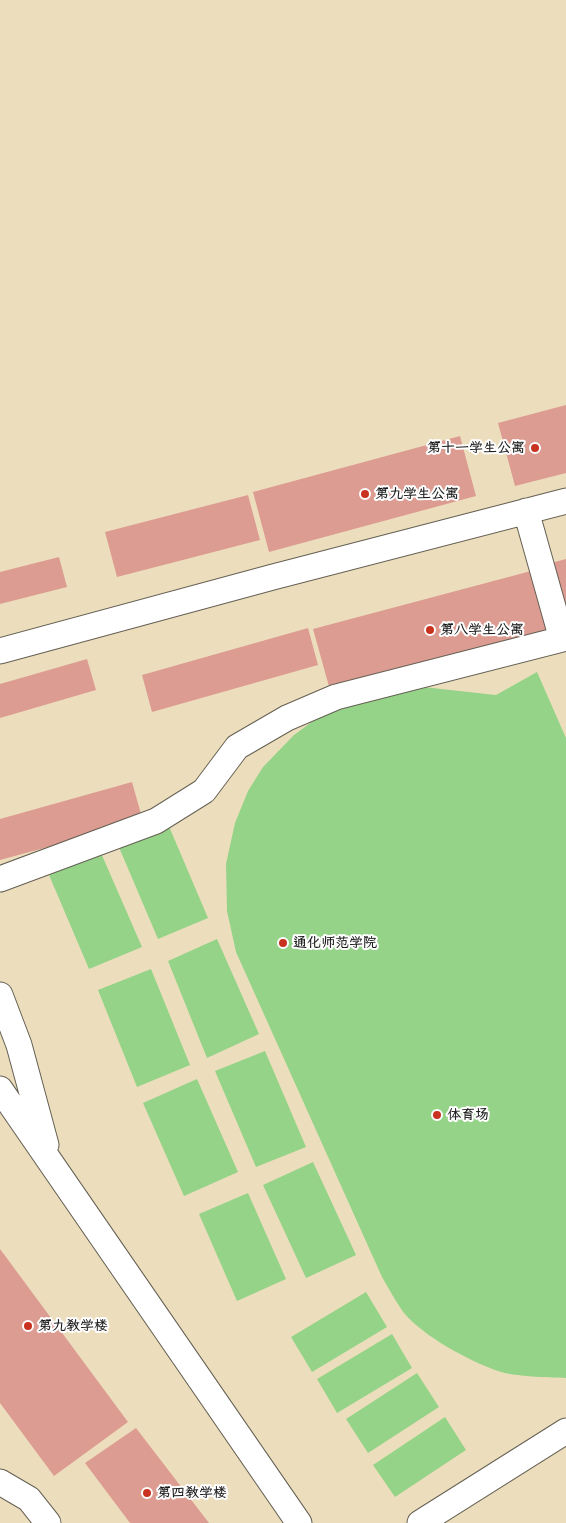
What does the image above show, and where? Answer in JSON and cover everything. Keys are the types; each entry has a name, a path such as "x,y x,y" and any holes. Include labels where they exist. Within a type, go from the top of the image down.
{"street":[{"path":"0,651 283,574 566,501"},
{"path":"0,879 156,821 204,791 237,747 287,718 336,697 564,638 526,511"},
{"path":"0,995 19,1045 40,1117 50,1160"},
{"path":"0,1089 299,1523"},
{"path":"0,1119 50,1160"},
{"path":"420,1523 566,1431"},
{"path":"0,1482 29,1499 48,1523"}],"green space":[{"name":"体育场","path":"537,672 566,738 566,1378 505,1373 486,1367 434,1339 412,1322 404,1313 382,1277 236,952 227,911 226,864 235,823 248,791 263,767 294,735 324,713 405,685 496,695"},
{"path":"168,824 208,918 158,939 118,845"},
{"path":"101,853 142,947 89,969 49,875"},
{"path":"217,939 259,1034 207,1058 168,961"},
{"path":"151,969 190,1065 137,1087 98,990"},
{"path":"265,1051 306,1147 256,1167 215,1071"},
{"path":"197,1079 238,1172 184,1196 143,1103"},
{"path":"313,1162 356,1255 306,1278 263,1185"},
{"path":"248,1193 286,1279 237,1301 199,1214"},
{"path":"366,1292 387,1327 312,1372 291,1337"},
{"path":"392,1334 412,1368 337,1413 317,1379"},
{"path":"417,1373 439,1407 368,1453 346,1419"},
{"path":"445,1417 466,1450 395,1497 373,1465"}],"building":[{"name":"第十一学生公寓","path":"566,405 566,473 515,486 498,423"},
{"name":"第九学生公寓","path":"460,436 476,496 269,552 253,492"},
{"path":"248,495 260,540 117,577 105,532"},
{"path":"59,557 67,587 0,604 0,572"},
{"path":"566,559 566,619 551,563"},
{"name":"第八学生公寓","path":"531,571 548,632 330,690 313,629"},
{"path":"308,628 318,665 152,712 142,675"},
{"path":"87,659 96,690 0,718 0,684"},
{"path":"132,782 143,821 0,860 0,819"},
{"name":"第九教学楼","path":"0,1249 128,1422 54,1476 0,1403"},
{"name":"第四教学楼","path":"136,1428 209,1523 130,1523 85,1463"}],"place":[{"name":"第十一学生公寓","path":"535,448"},
{"name":"第九学生公寓","path":"365,494"},
{"name":"第八学生公寓","path":"430,630"},
{"name":"通化师范学院","path":"283,943"},
{"name":"体育场","path":"437,1115"},
{"name":"第九教学楼","path":"28,1326"},
{"name":"第四教学楼","path":"147,1493"}]}
